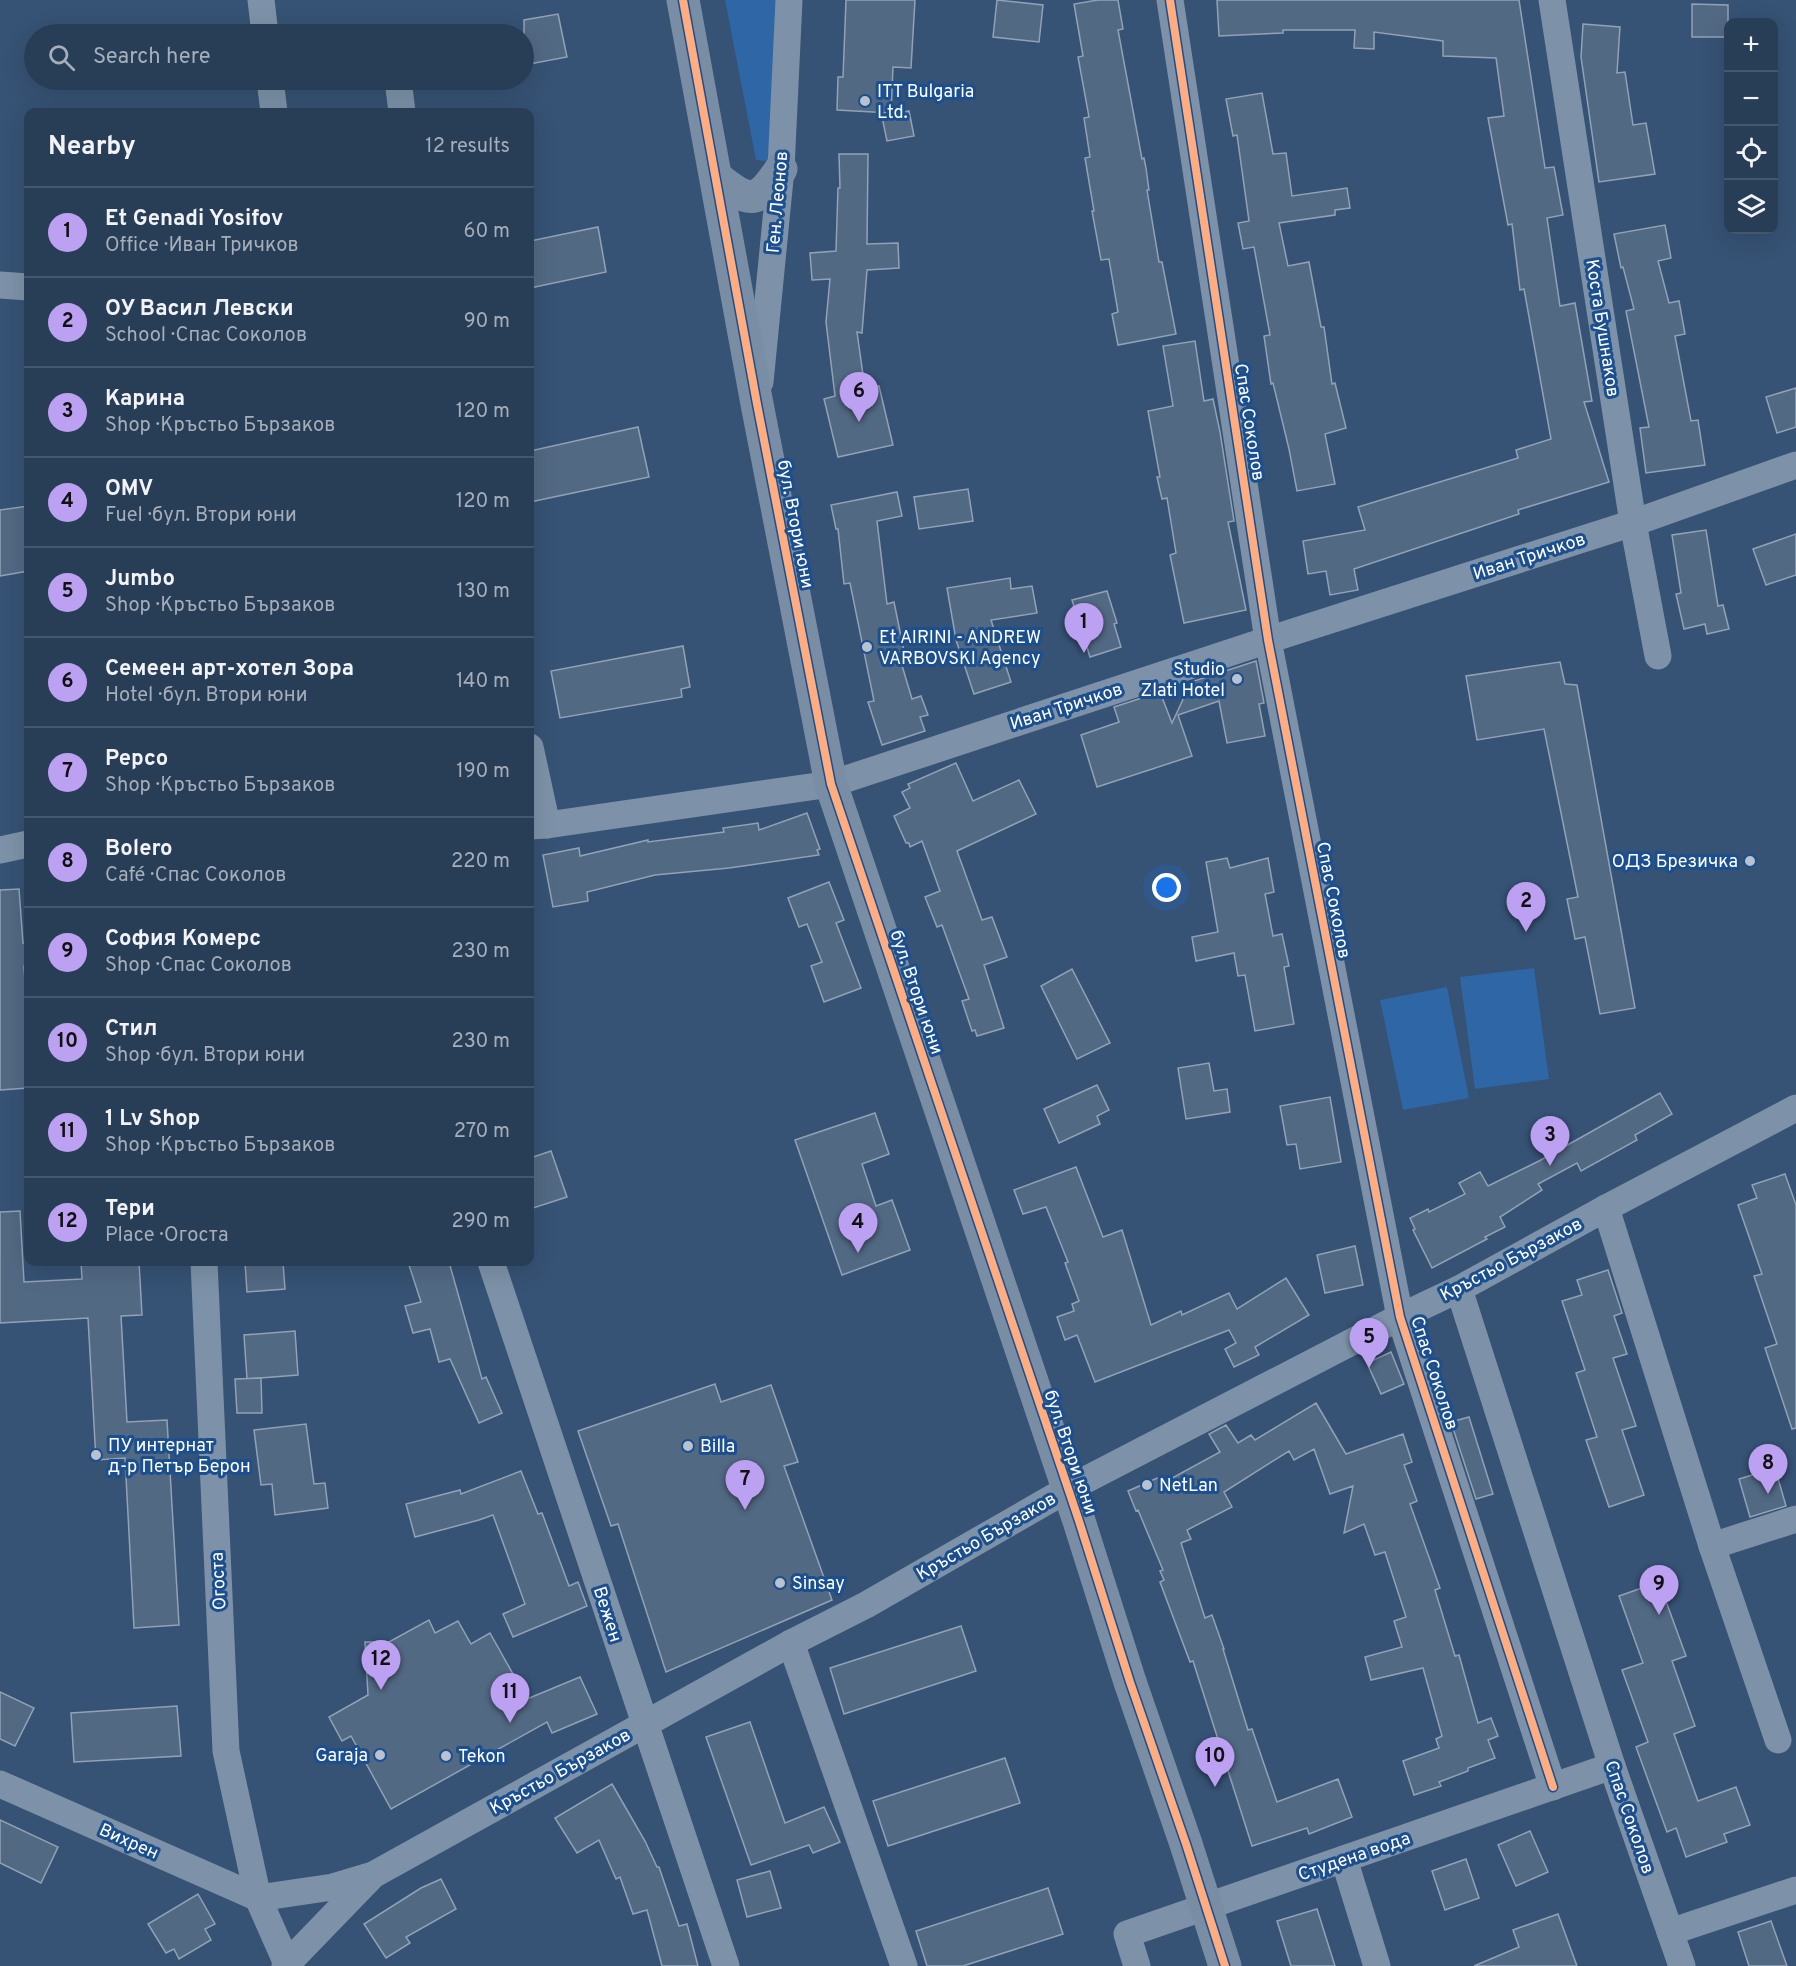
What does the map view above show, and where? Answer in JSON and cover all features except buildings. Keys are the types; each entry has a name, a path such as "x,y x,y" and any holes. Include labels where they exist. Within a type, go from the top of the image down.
{"street":[{"path":"261,0 264,24"},
{"name":"бул. Втори юни","path":"683,0 757,404 831,784 1068,1489 1225,1966"},
{"name":"Ген. Леонов","path":"757,404 781,169 789,0"},
{"name":"Спас Соколов","path":"1170,0 1268,640 1400,1317 1553,1786"},
{"name":"Коста Бушнаков","path":"1552,0 1632,523 1658,656"},
{"path":"271,90 274,108"},
{"path":"399,90 402,108"},
{"path":"717,178 729,188 749,197 766,190 781,169"},
{"path":"0,285 24,287"},
{"name":"Иван Тричков","path":"538,825 831,784 1632,523 1796,465"},
{"path":"534,786 538,825"},
{"path":"0,850 24,845"},
{"name":"Кръстьо Бързаков","path":"258,1898 333,1887 373,1875 791,1643 866,1605 1068,1489 1400,1317 1459,1289 1606,1208 1796,1108"},
{"path":"1606,1208 1712,1546 1778,1740"},
{"name":"Огоста","path":"204,1266 226,1751 258,1898 287,1965"},
{"name":"Вежен","path":"492,1266 726,1966"},
{"name":"Спас Соколов","path":"1459,1289 1612,1766 1682,1966"},
{"path":"1712,1546 1796,1519"},
{"path":"791,1643 904,1966"},
{"name":"Студена вода","path":"1137,1966 1127,1934 1612,1766"},
{"name":"Вихрен","path":"0,1784 258,1898"},
{"path":"1344,1859 1377,1966"},
{"name":"Кръстьо Бързаков","path":"287,1965 373,1875"},
{"path":"1670,1932 1796,1890"}],"shaded area":[{"path":"725,0 779,0 768,161 756,160"},
{"path":"1534,968 1549,1079 1475,1089 1460,977"},
{"path":"1447,987 1469,1098 1403,1110 1380,1000"}],"cycle path":[{"path":"683,0 757,404 831,784 1079,1521 1225,1966"},
{"path":"1170,0 1268,640 1400,1317 1553,1787"}],"place":[{"name":"ITT Bulgaria Ltd.","path":"865,101"},
{"name":"Семеен арт-хотел Зора","path":"859,422"},
{"name":"Et AIRINI - ANDREW VARBOVSKI Agency","path":"867,647"},
{"name":"Et Genadi Yosifov","path":"1084,653"},
{"name":"Studio Zlati Hotel","path":"1237,679"},
{"name":"ОДЗ Брезичка","path":"1750,861"},
{"name":"ОУ Васил Левски","path":"1526,932"},
{"name":"Карина","path":"1550,1166"},
{"name":"OMV","path":"858,1253"},
{"name":"Jumbo","path":"1369,1368"},
{"name":"Billa","path":"688,1446"},
{"name":"ПУ интернат д-р Петър Берон","path":"96,1455"},
{"name":"NetLan","path":"1147,1485"},
{"name":"Bolero","path":"1768,1494"},
{"name":"Pepco","path":"745,1510"},
{"name":"Sinsay","path":"780,1583"},
{"name":"София Комерс","path":"1659,1615"},
{"name":"Тери","path":"381,1690"},
{"name":"1 Lv Shop","path":"510,1723"},
{"name":"Garaja","path":"380,1755"},
{"name":"Tekon","path":"446,1756"},
{"name":"Стил","path":"1215,1787"}]}
